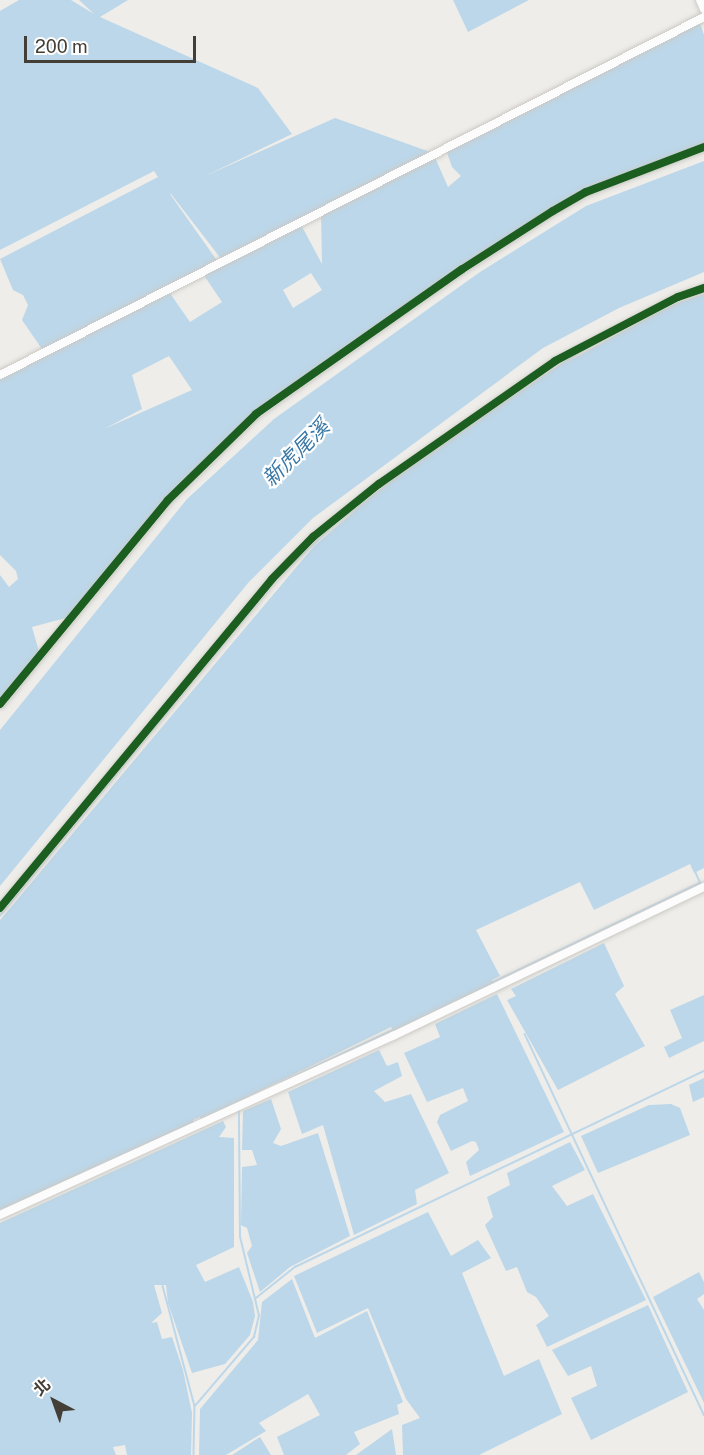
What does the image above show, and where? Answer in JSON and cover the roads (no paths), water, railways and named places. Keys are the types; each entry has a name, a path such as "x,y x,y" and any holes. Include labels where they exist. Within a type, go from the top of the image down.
{"street":[{"path":"700,0 704,9"},
{"path":"0,375 704,16"},
{"path":"0,704 174,492 256,414 461,270 586,192 704,147"},
{"path":"0,908 272,579 313,537 379,484 555,361 658,307 704,288"},
{"path":"0,1215 393,1036 704,886"}],"water":[{"path":"19,0 71,0 94,14 79,0 128,0 100,17 258,88 292,134 203,177 335,118 433,153 448,187 461,176 452,167 445,147 699,20 704,35 704,147 581,195 443,282 228,438 170,497 73,616 32,627 40,655 0,704 0,575 9,587 18,579 16,571 0,555 0,375 44,352 22,320 28,305 23,295 13,290 0,259 158,177 154,171 0,250 0,11","holes":["170,194 222,260 218,262","321,211 322,264 299,221","201,271 222,302 190,322 167,289","311,273 322,290 293,308 283,290","169,356 192,390 104,429 142,409 132,375"]},
{"path":"453,0 529,0 468,32"},
{"name":"新虎尾溪","path":"704,161 704,272 619,308 543,348 313,518 248,583 0,886 0,730 187,499 274,419 480,272 586,206"},
{"path":"704,294 704,868 694,873 690,864 594,910 580,882 476,930 500,976 492,980 493,984 394,1031 391,1027 201,1120 200,1117 193,1120 194,1123 0,1210 0,920 314,546 365,502 446,442 558,367 671,305"},
{"path":"604,943 624,986 615,994 645,1046 558,1090 507,1000 516,996 511,989"},
{"path":"497,994 564,1132 470,1176 466,1162 479,1150 476,1142 472,1141 451,1151 437,1122 440,1115 468,1101 463,1088 427,1102 404,1053 440,1037 435,1024"},
{"path":"704,995 704,1041 669,1058 664,1047 682,1038 670,1010"},
{"path":"379,1050 387,1066 398,1062 402,1076 374,1091 385,1102 411,1094 449,1173 415,1190 417,1204 354,1235 323,1125 302,1134 288,1092"},
{"path":"704,1078 704,1097 693,1102 689,1085"},
{"path":"271,1099 281,1129 273,1143 281,1146 318,1133 350,1236 290,1267 260,1292 247,1253 252,1246 247,1228 241,1225 242,1167 257,1165 252,1150 242,1150 243,1111"},
{"path":"671,1104 680,1108 690,1135 598,1173 581,1136 649,1105"},
{"path":"223,1121 226,1127 219,1137 234,1138 234,1247 196,1265 205,1282 239,1267 253,1302 255,1316 250,1335 225,1364 192,1373 168,1303 166,1285 154,1285 162,1313 151,1323 157,1322 162,1339 172,1337 183,1370 192,1413 191,1455 127,1455 125,1445 113,1447 116,1455 0,1455 0,1223"},
{"path":"570,1142 585,1170 552,1186 567,1206 593,1194 646,1300 547,1347 536,1325 549,1316 536,1297 527,1292 517,1267 506,1271 485,1225 493,1217 487,1197 510,1185 507,1173"},
{"path":"428,1212 451,1256 478,1240 491,1258 462,1273 504,1376 539,1359 562,1414 479,1455 403,1455 402,1425 420,1418 406,1399 368,1308 317,1333 294,1276"},
{"path":"699,1272 704,1282 704,1294 697,1299 704,1310 704,1403 653,1297"},
{"path":"292,1279 315,1338 367,1311 403,1402 397,1405 399,1414 354,1432 360,1444 346,1455 284,1455 277,1437 320,1415 308,1394 259,1423 266,1431 226,1455 199,1455 200,1409 258,1340 262,1302"},
{"path":"648,1305 688,1392 591,1440 571,1398 597,1386 591,1366 568,1376 552,1350"},
{"path":"392,1429 396,1455 356,1455"},
{"path":"260,1437 271,1455 232,1455"}],"waterway":[{"path":"642,319 668,307"},
{"path":"479,420 585,349"},
{"path":"0,916 278,578 336,523 431,453"},
{"path":"491,983 700,883 695,872"},
{"path":"280,1083 395,1029"},
{"path":"525,1034 704,1415"},
{"path":"256,1298 295,1267 704,1071"},
{"path":"195,1406 254,1337 259,1316 240,1237 239,1111"},
{"path":"163,1286 195,1406 194,1455"}]}
